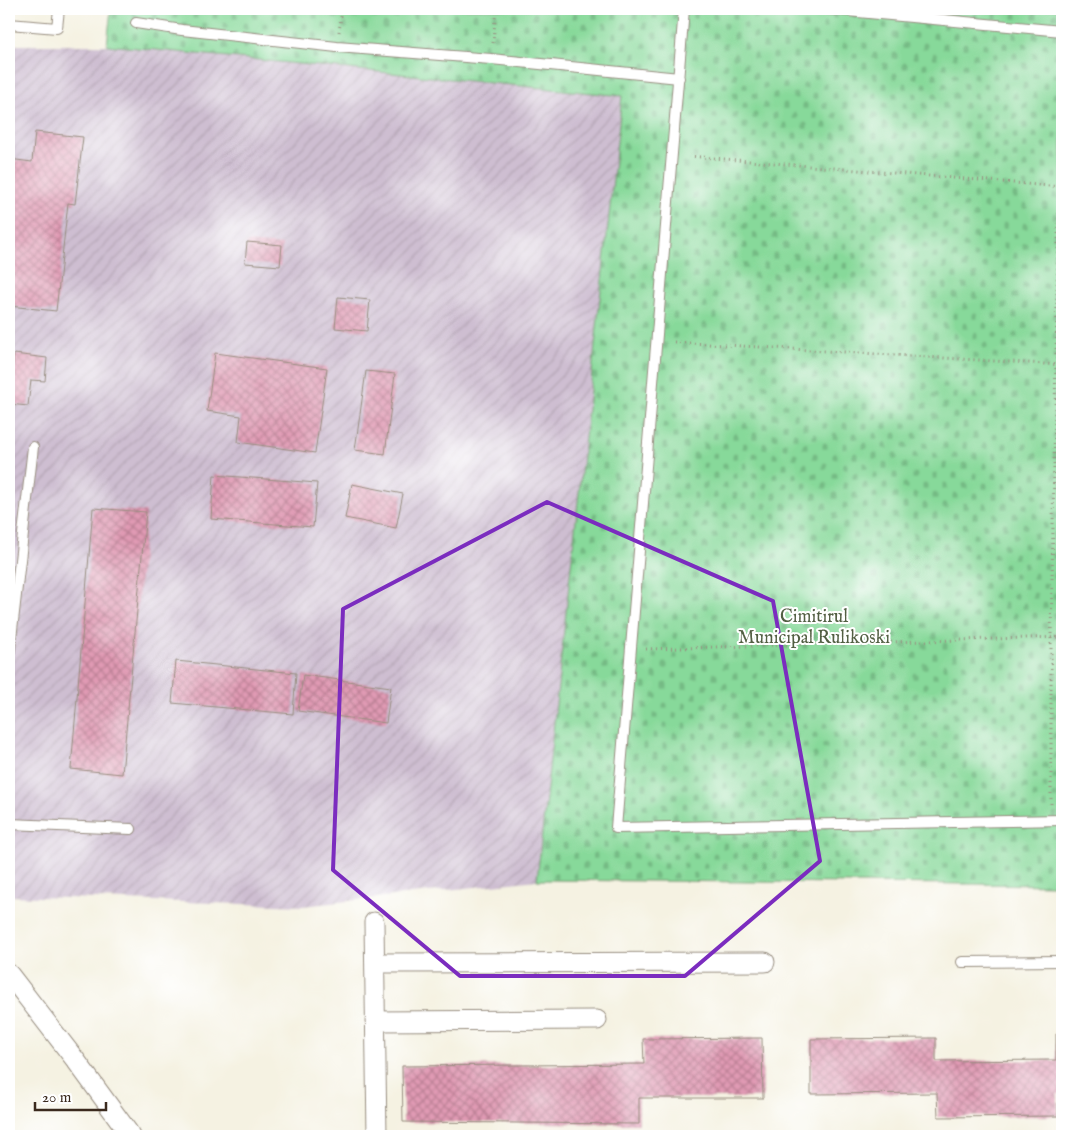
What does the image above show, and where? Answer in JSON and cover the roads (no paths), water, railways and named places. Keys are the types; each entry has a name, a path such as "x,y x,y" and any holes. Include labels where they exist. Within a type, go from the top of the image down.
{"street":[{"path":"374,922 377,1136"},
{"path":"375,963 765,962"},
{"path":"9,974 131,1136"},
{"path":"376,1021 597,1020"}],"lane":[{"path":"9,24 57,28 59,9"},
{"path":"684,9 616,828 1057,820"},
{"path":"826,9 1062,31"},
{"path":"136,23 337,47 491,59 679,78"},
{"path":"9,656 33,447"},
{"path":"9,824 131,829"},
{"path":"962,962 1062,960"}],"park label":[{"name":"Cimitirul Municipal Rulikoski","path":"814,628"}]}
